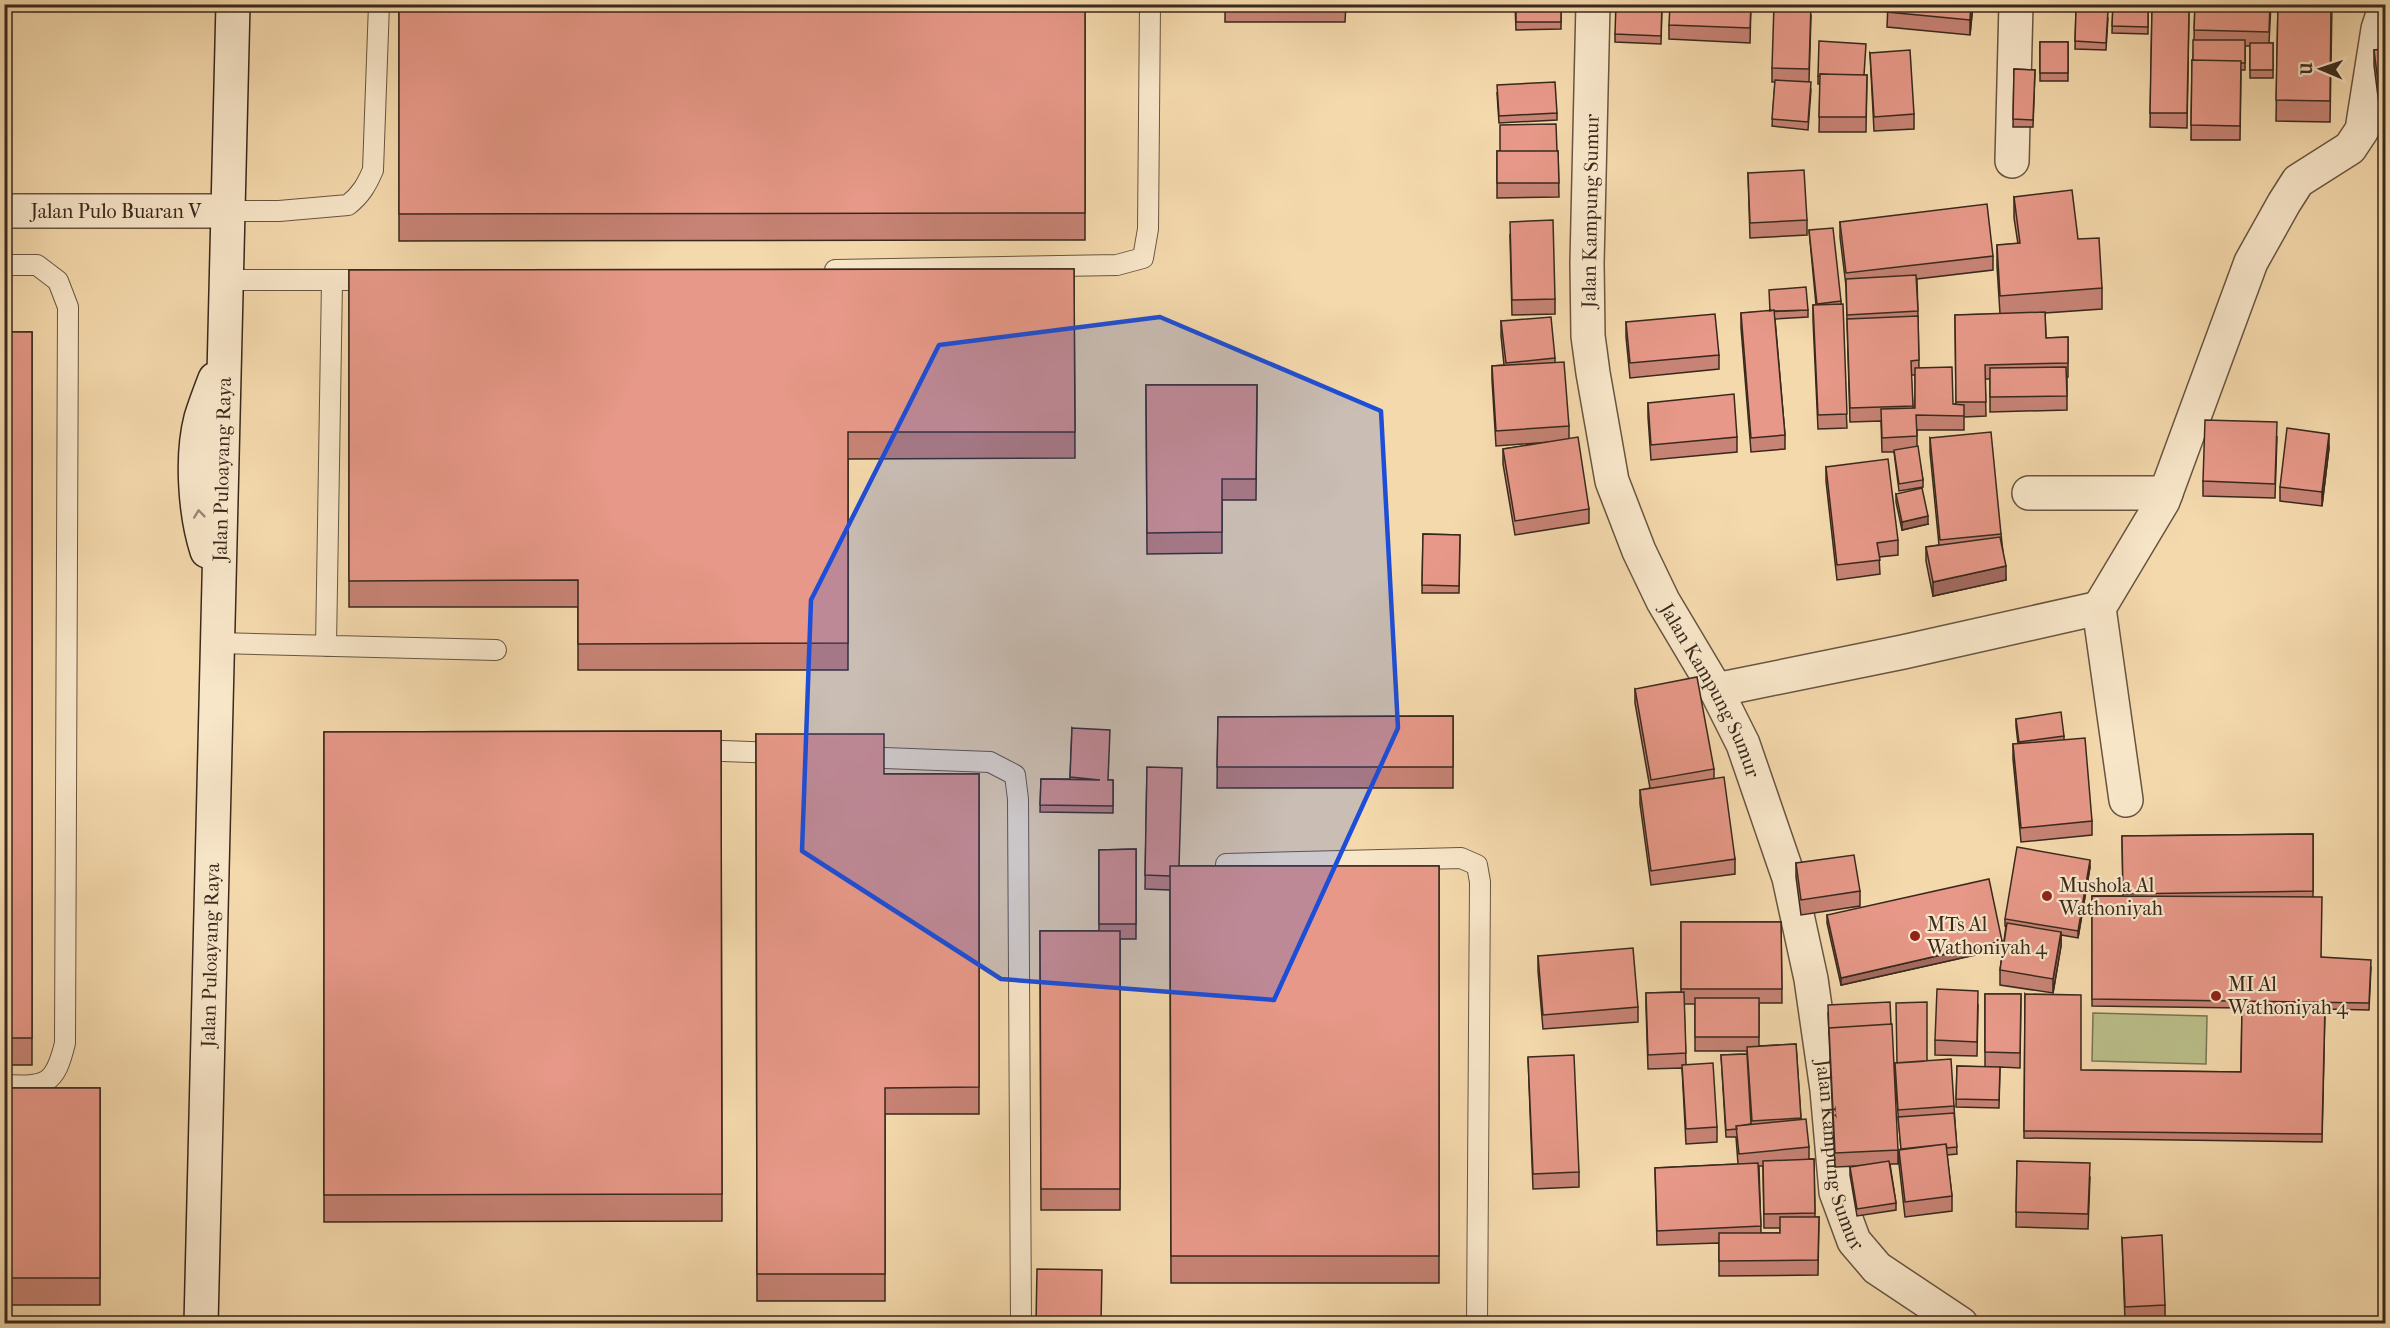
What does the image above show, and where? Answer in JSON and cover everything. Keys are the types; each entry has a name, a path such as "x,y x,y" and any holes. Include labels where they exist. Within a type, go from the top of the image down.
{"street":[{"name":"Jalan Puloayang Raya","path":"202,1322 233,4"},
{"name":"Jalan Kampung Sumur","path":"1593,4 1587,273 1588,336 1612,481 1639,551 1663,601 1716,690 1743,744 1789,879 1811,979 1827,1090 1836,1192 1854,1241 1877,1268 1961,1323"},
{"path":"2012,161 2016,4"},
{"path":"2126,801 2099,608 2166,493 2252,262 2298,181 2318,166 2350,148 2362,130 2378,29 2385,5"},
{"name":"Jalan Pulo Buaran V","path":"4,211 228,211"},
{"path":"2030,492 2166,493"},
{"path":"1716,690 1903,652 2099,608"}],"lane":[{"path":"228,211 279,211 348,204 361,193 373,170 378,4"},
{"path":"820,271 1118,264 1143,258 1148,229 1150,4"},
{"path":"4,265 37,265 58,281 68,307 65,1043 59,1067 48,1080 31,1086 4,1085"},
{"path":"227,280 391,279"},
{"path":"326,646 332,281"},
{"path":"218,643 496,650"},
{"path":"682,749 801,754"},
{"path":"836,756 990,762 1015,776 1018,811 1021,1323"},
{"path":"1226,864 1461,858 1477,865 1480,882 1477,1323"}],"highlighted area":[{"path":"1160,317 1381,411 1398,728 1274,1000 1001,979 802,851 811,600 939,345"}],"green space":[{"path":"2093,1013 2207,1016 2206,1064 2092,1061"}],"building":[{"path":"399,4 1085,4 1085,213 399,214"},
{"path":"1516,4 1561,4 1561,22 1516,22"},
{"path":"1616,4 1662,4 1661,36 1615,34"},
{"path":"1670,4 1751,4 1750,28 1669,25"},
{"path":"1774,4 1811,4 1809,69 1772,68"},
{"path":"1888,4 1971,4 1970,20 1887,12"},
{"path":"2113,4 2148,4 2148,27 2112,26"},
{"path":"2195,4 2270,4 2269,32 2194,30"},
{"path":"2278,4 2331,4 2330,101 2276,100"},
{"path":"2076,9 2108,11 2106,43 2075,41"},
{"path":"2152,9 2189,11 2187,113 2150,113"},
{"path":"2381,14 2385,14 2385,49 2384,49"},
{"path":"2193,40 2245,40 2245,63 2193,60"},
{"path":"1819,41 1866,44 1864,75 1820,74 1820,77 1818,76"},
{"path":"2040,42 2068,42 2068,73 2040,73"},
{"path":"2250,43 2273,43 2273,70 2250,70"},
{"path":"2385,49 2385,105 2381,106 2374,50"},
{"path":"1910,50 1914,114 1874,117 1870,53"},
{"path":"2192,60 2241,61 2240,126 2191,125"},
{"path":"2014,69 2035,70 2033,120 2013,119"},
{"path":"1820,74 1867,75 1866,117 1819,117"},
{"path":"1775,80 1811,82 1808,122 1772,119"},
{"path":"1555,82 1557,113 1499,116 1497,85"},
{"path":"1556,124 1557,151 1500,151 1500,125"},
{"path":"1497,151 1558,151 1559,183 1497,183"},
{"path":"1804,170 1807,220 1750,223 1748,173"},
{"path":"2072,190 2078,239 2099,238 2102,288 2000,296 1997,245 2020,243 2014,197"},
{"path":"1987,204 1993,256 1846,273 1840,222"},
{"path":"1553,220 1555,299 1512,300 1510,222"},
{"path":"1833,228 1841,301 1817,304 1809,230"},
{"path":"1074,269 1075,432 848,432 848,643 578,644 578,580 349,581 349,270"},
{"path":"1916,275 1918,311 1847,315 1846,279"},
{"path":"1806,287 1808,310 1770,311 1769,290"},
{"path":"1843,304 1847,414 1818,415 1813,305"},
{"path":"1774,310 1785,435 1751,438 1741,313"},
{"path":"2045,312 2046,338 2068,337 2068,363 1985,365 1986,402 1956,402 1955,315"},
{"path":"1715,314 1719,355 1630,363 1626,322"},
{"path":"1918,316 1919,360 1911,361 1913,406 1850,408 1847,319"},
{"path":"1551,317 1555,358 1506,363 1501,321"},
{"path":"4,332 32,332 32,1038 4,1038"},
{"path":"1564,362 1569,426 1496,431 1492,366"},
{"path":"1952,367 1953,404 1964,405 1964,416 1916,415 1917,436 1882,438 1881,409 1915,408 1915,368"},
{"path":"2066,367 2067,396 1990,397 1990,368"},
{"path":"1146,385 1257,385 1256,479 1222,479 1222,532 1147,533"},
{"path":"1734,394 1737,437 1651,445 1648,403"},
{"path":"2205,420 2277,422 2275,484 2203,481"},
{"path":"2287,428 2329,434 2322,492 2280,487"},
{"path":"1991,432 2001,534 1940,540 1930,438"},
{"path":"1578,437 1589,509 1515,521 1503,449"},
{"path":"1918,446 1923,480 1899,484 1894,450"},
{"path":"1888,459 1898,540 1877,543 1880,560 1837,565 1826,467"},
{"path":"1922,488 1928,516 1902,522 1896,494"},
{"path":"1423,534 1460,535 1459,586 1422,585"},
{"path":"2000,537 2006,566 1933,582 1926,547"},
{"path":"1697,677 1714,769 1651,780 1635,689"},
{"path":"2061,712 2064,736 2019,742 2016,719"},
{"path":"1453,716 1453,767 1217,767 1218,717"},
{"path":"1072,728 1110,730 1108,780 1113,780 1113,806 1040,805 1041,779 1100,780 1070,777"},
{"path":"721,731 722,1194 324,1195 324,732"},
{"path":"756,734 884,734 884,774 979,774 979,1087 885,1088 885,1274 757,1274"},
{"path":"2085,738 2092,821 2021,828 2013,744"},
{"path":"1147,767 1182,768 1179,866 1170,866 1170,876 1145,875"},
{"path":"1724,777 1735,859 1651,871 1640,790"},
{"path":"2313,834 2313,891 2123,894 2122,836"},
{"name":"Mushola Al Wathoniyah","path":"2017,847 2090,860 2078,931 2005,919"},
{"path":"1136,849 1136,924 1099,924 1099,850"},
{"path":"1854,855 1860,891 1801,900 1796,863"},
{"path":"1170,866 1439,866 1439,1256 1171,1256"},
{"name":"MTs Al Wathoniyah 4","path":"1989,879 2002,941 1841,978 1827,915"},
{"path":"2092,896 2322,897 2321,957 2371,960 2369,1003 2092,999"},
{"path":"1681,922 1781,922 1782,989 1681,989"},
{"path":"2007,923 2061,932 2053,979 2000,970"},
{"path":"1040,931 1120,931 1120,1189 1041,1189"},
{"path":"1633,948 1638,1007 1543,1015 1538,956"},
{"path":"1937,989 1978,991 1977,1042 1935,1040"},
{"path":"1684,992 1686,1053 1648,1055 1646,993"},
{"path":"1985,994 2021,994 2020,1053 1985,1052"},
{"path":"2025,994 2081,995 2081,1070 2241,1072 2242,1006 2325,1007 2322,1134 2024,1131"},
{"path":"1695,998 1759,998 1759,1037 1695,1037"},
{"path":"1890,1002 1891,1024 1829,1028 1829,1035 1828,1005"},
{"path":"1927,1002 1927,1061 1897,1063 1896,1003"},
{"path":"1892,1024 1898,1150 1835,1153 1829,1028"},
{"path":"1796,1044 1801,1118 1752,1121 1747,1047"},
{"path":"1747,1054 1751,1124 1726,1130 1721,1055"},
{"path":"1574,1055 1579,1172 1533,1174 1528,1057"},
{"path":"1951,1059 1954,1106 1898,1110 1895,1063"},
{"path":"1713,1063 1717,1127 1686,1129 1682,1065"},
{"path":"1957,1066 2000,1067 1999,1100 1956,1099"},
{"path":"4,1088 100,1088 100,1278 4,1278"},
{"path":"1954,1113 1957,1147 1947,1148 1946,1144 1901,1149 1898,1117"},
{"path":"1806,1119 1809,1147 1739,1154 1736,1126"},
{"path":"1946,1144 1952,1196 1905,1202 1899,1150"},
{"path":"1814,1159 1815,1213 1764,1214 1763,1161"},
{"path":"1889,1161 1896,1203 1857,1209 1850,1167"},
{"path":"2017,1161 2090,1163 2088,1214 2016,1212"},
{"path":"1758,1163 1761,1226 1657,1231 1655,1168"},
{"path":"1780,1217 1819,1217 1818,1260 1719,1261 1719,1233 1780,1233"},
{"path":"2162,1235 2165,1305 2125,1307 2122,1238"},
{"path":"1037,1269 1102,1270 1101,1323 1036,1323"}],"place":[{"name":"Mushola Al Wathoniyah","path":"2047,896"},
{"name":"MTs Al Wathoniyah 4","path":"1915,936"},
{"name":"MI Al Wathoniyah 4","path":"2216,996"}]}
